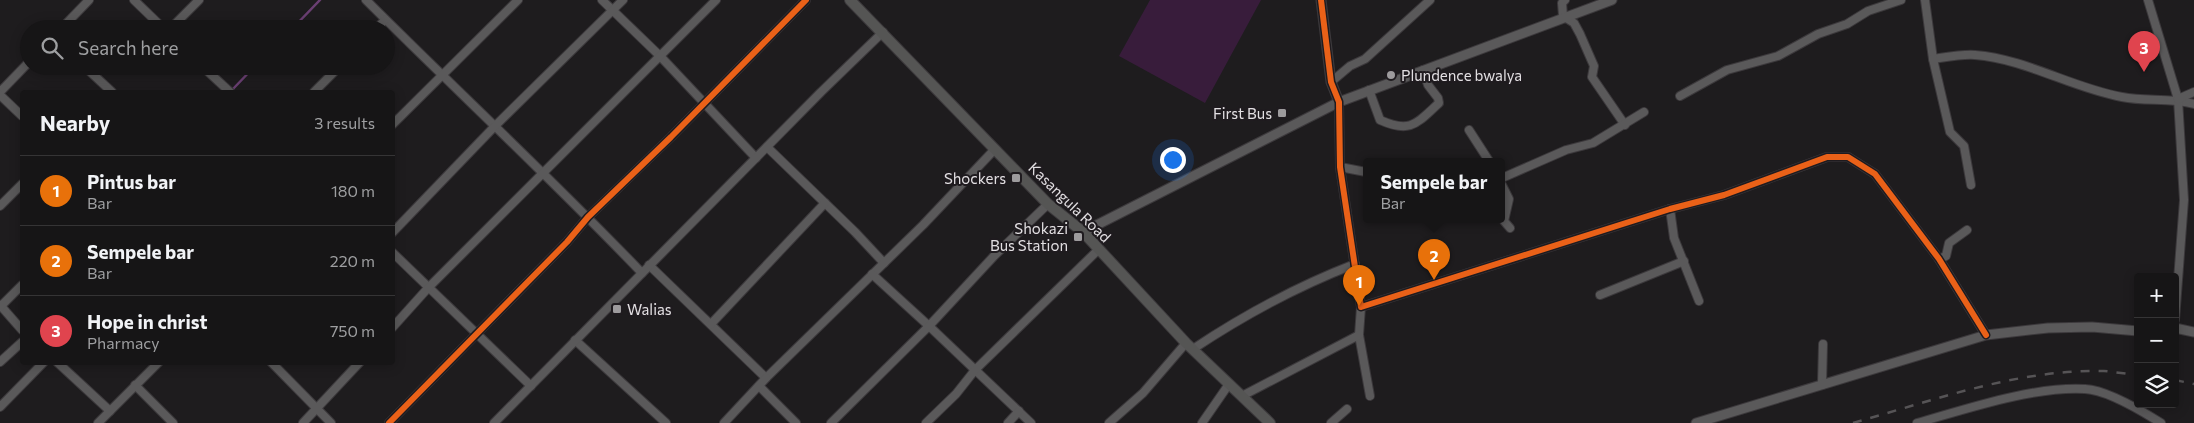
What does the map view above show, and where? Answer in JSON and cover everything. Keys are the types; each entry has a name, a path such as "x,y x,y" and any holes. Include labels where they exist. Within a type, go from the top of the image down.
{"main road":[{"name":"Kasangula Road","path":"850,0 1048,204 1083,232 1190,346 1270,423"}],"street":[{"path":"70,20 89,0"},
{"path":"134,0 155,20"},
{"path":"179,20 199,0"},
{"path":"366,0 385,20"},
{"path":"395,122 518,0"},
{"path":"602,0 660,56 756,158"},
{"path":"395,230 495,126 623,0"},
{"path":"395,325 428,288 716,0"},
{"path":"389,423 567,242 588,217 705,104 806,0"},
{"path":"1321,0 1331,82 1339,102 1340,167 1361,307 1359,335 1370,396"},
{"path":"1331,82 1350,66 1365,59 1430,0"},
{"path":"1564,17 1562,3 1565,0"},
{"path":"1083,232 1339,102 1612,0"},
{"path":"1680,96 1727,70 1778,56 1818,34 1847,24 1868,11 1901,0"},
{"path":"1925,0 1933,59 1950,132 1964,146 1972,185"},
{"path":"2148,0 2178,99 2184,200 2175,318"},
{"path":"1564,17 1574,23 1594,66 1592,77 1625,125"},
{"path":"395,30 543,172 642,273"},
{"path":"494,423 883,32"},
{"path":"1933,59 1975,55 2013,62 2071,84 2123,98 2178,99 2194,104"},
{"path":"1369,90 1380,120 1405,127 1411,126 1439,103 1438,98 1428,85 1423,70"},
{"path":"20,72 0,93 20,114"},
{"path":"94,75 110,90"},
{"path":"212,75 228,90"},
{"path":"316,90 331,75"},
{"path":"2178,99 2194,92"},
{"path":"1505,177 1566,150 1593,143 1644,112"},
{"path":"1469,130 1486,158"},
{"path":"767,147 884,263"},
{"path":"724,423 766,378 884,263 995,149"},
{"path":"1361,307 1670,209 1724,195 1827,156 1848,157 1875,174 1939,259 1986,335"},
{"path":"1340,167 1363,171"},
{"path":"0,206 20,186"},
{"path":"1505,190 1510,199 1505,217"},
{"path":"711,324 825,203"},
{"path":"831,423 929,326 994,256 1048,204"},
{"path":"1670,209 1674,238 1699,301"},
{"path":"1505,222 1510,228"},
{"path":"1939,259 1946,256 1949,243 1967,230"},
{"path":"926,423 956,394 975,370 1098,250"},
{"path":"395,255 531,386"},
{"path":"1600,295 1684,261"},
{"path":"1109,423 1190,346 1313,280 1355,264"},
{"path":"649,266 766,378"},
{"path":"872,274 1031,423"},
{"path":"20,287 0,306 20,328"},
{"path":"1696,423 1986,335 2048,328 2092,327 2134,331"},
{"path":"2179,329 2194,332"},
{"path":"1242,396 1359,335"},
{"path":"575,340 666,423"},
{"path":"0,362 20,344"},
{"path":"1822,385 1823,344"},
{"path":"0,407 41,365"},
{"path":"60,365 110,411"},
{"path":"98,423 156,365"},
{"path":"274,365 331,423"},
{"path":"303,423 357,365"},
{"path":"1202,423 1229,384"},
{"path":"135,385 174,423"},
{"path":"759,386 796,423"},
{"path":"1917,423 1995,401 2044,392 2086,389 2128,403 2161,423"},
{"path":"1331,423 1346,409"},
{"path":"1008,423 1019,411"}],"shaded area":[{"path":"1150,0 1261,0 1205,103 1119,56"}],"waterway":[{"path":"301,20 320,0"},
{"path":"232,90 246,75"}],"railway":[{"path":"1853,423 1977,388 2040,375 2104,371 2134,375"},
{"path":"2179,381 2194,384"}],"cycle path":[{"path":"389,423 567,242 588,217 671,137 806,0"},
{"path":"1321,0 1331,82 1339,102 1340,167 1361,307 1670,209 1724,195 1827,157 1848,157 1875,174 1939,259 1986,335"}],"place":[{"name":"Hope in christ","path":"2144,72"},
{"name":"Plundence bwalya","path":"1391,75"},
{"name":"First Bus","path":"1282,113"},
{"name":"Shockers","path":"1016,178"},
{"name":"Shokazi Bus Station","path":"1078,237"},
{"name":"Sempele bar","path":"1434,280"},
{"name":"Pintus bar","path":"1359,306"},
{"name":"Walias","path":"617,309"}]}
